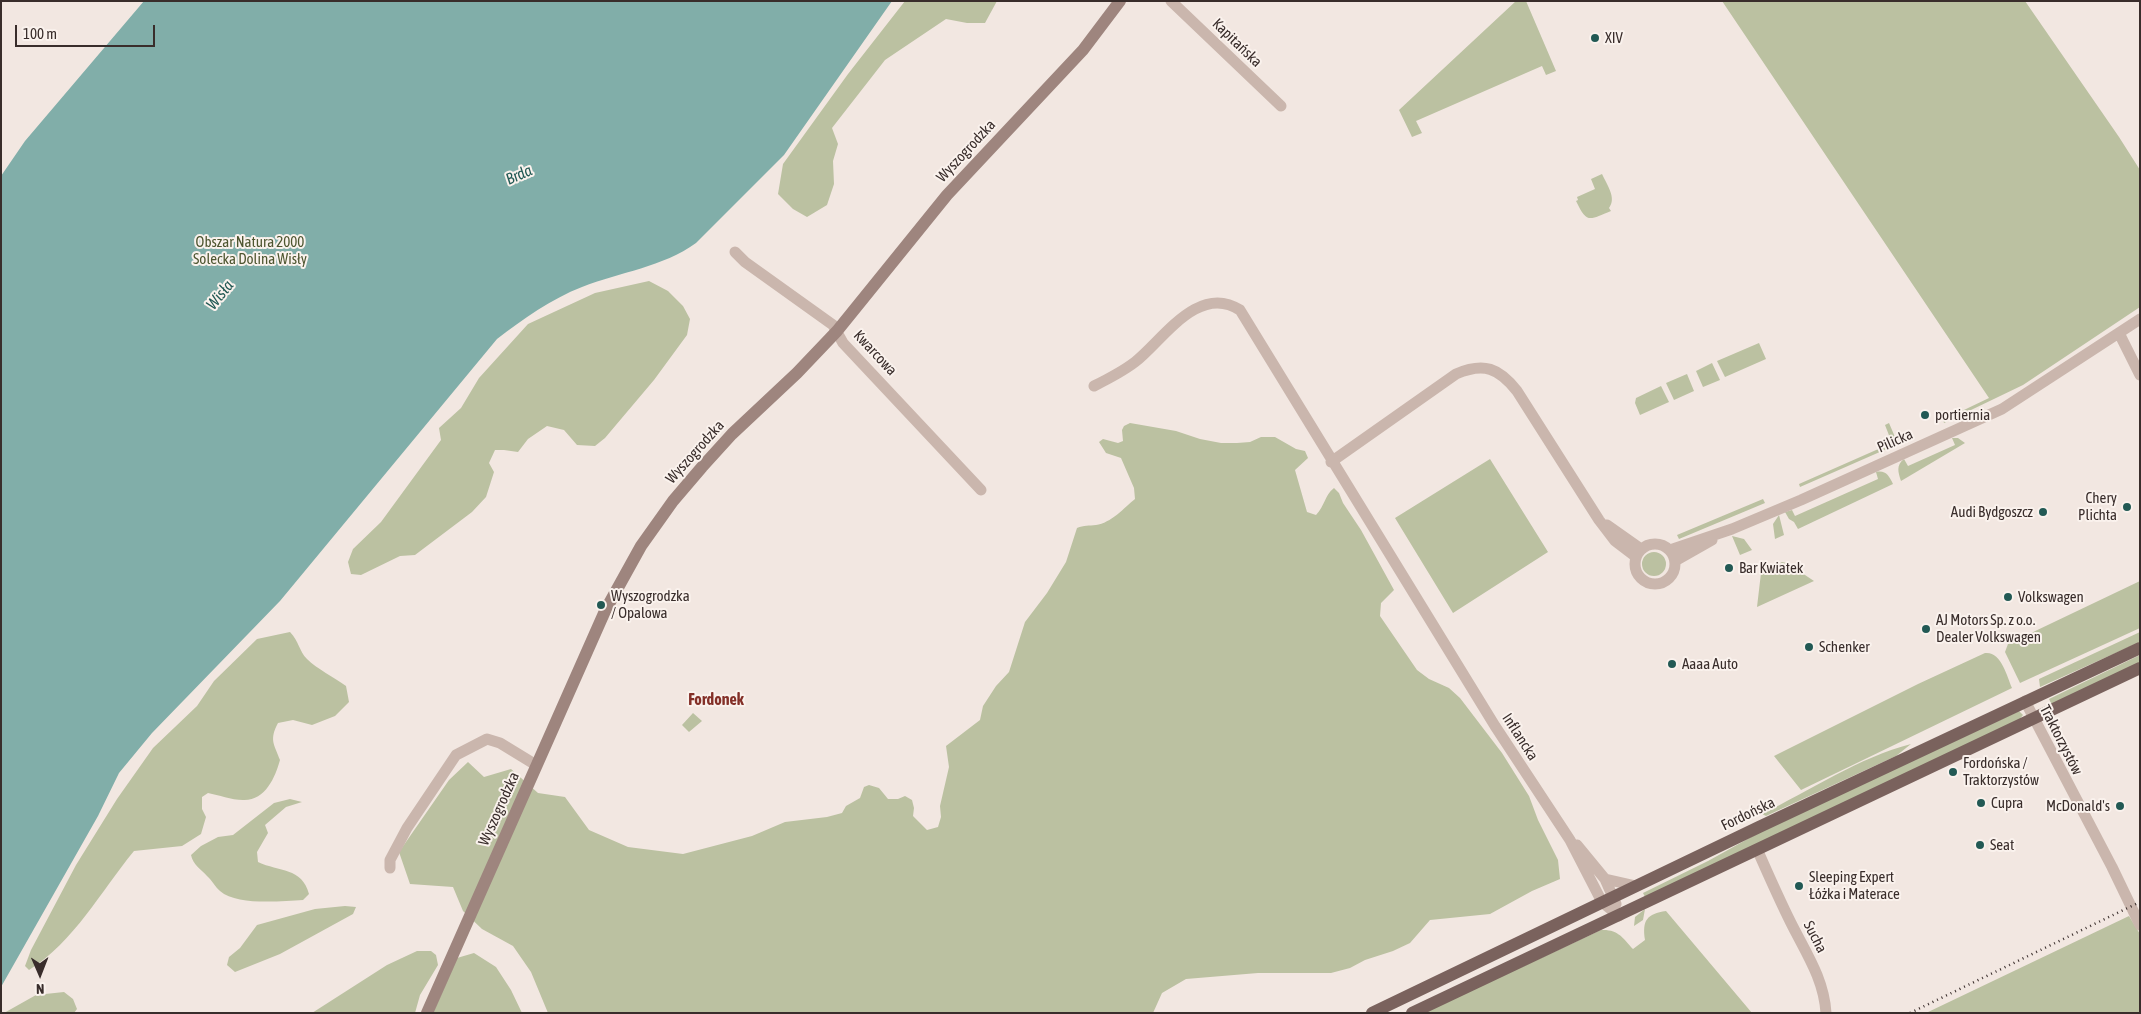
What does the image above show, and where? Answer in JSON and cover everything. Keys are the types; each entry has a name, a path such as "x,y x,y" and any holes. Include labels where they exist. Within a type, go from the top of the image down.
{"main road":[{"name":"Fordońska","path":"1372,1013 2024,701 2140,648"},
{"path":"1412,1013 2140,668"}],"street":[{"name":"Wyszogrodzka","path":"427,1013 605,611 628,569 657,523 717,450 797,373 837,331 947,195 1083,50 1120,1"},
{"name":"Kapitańska","path":"1171,1 1281,106"},
{"name":"Kwarcowa","path":"735,252 745,262 833,325 844,343 982,487"},
{"name":"Inflancka","path":"1094,386 1135,362 1192,310 1214,304 1232,306 1245,318 1331,462 1448,650 1608,900"},
{"name":"Pilicka","path":"1670,550 1732,529 2002,409 2140,319"},
{"path":"2119,332 2140,375"},
{"path":"1331,462 1456,374 1470,368 1484,368 1503,376 1517,392 1599,520 1616,540 1638,553"},
{"name":"Pilicka","path":"1675,561 1732,529"},
{"path":"1653,544 1665,546 1670,550 1675,561 1674,570 1668,578 1660,583 1653,584 1641,578 1635,567 1638,553 1653,544"},
{"name":"Traktorzystów","path":"2024,701 2112,867 2140,925"},
{"path":"390,868 390,860 407,828 456,755 487,739 500,743 536,765"},
{"name":"Inflancka","path":"1570,840 1580,848 1605,879 1608,900"},
{"name":"Sucha","path":"1757,849 1779,899 1819,977 1825,996 1826,1013"},
{"path":"1605,879 1636,886"},
{"path":"1608,900 1619,916"}],"green space":[{"path":"905,1 997,1 985,23 967,23 946,19 885,60 832,128 838,144 833,161 834,184 827,205 807,217 793,209 778,194 783,164 848,74"},
{"path":"1516,1 1526,1 1556,71 1546,75 1542,66 1416,121 1422,133 1412,137 1399,110"},
{"path":"1722,1 2025,1 2140,170 2140,307 2023,385 1944,423 1943,420 1989,398"},
{"path":"1602,174 1612,196 1609,208 1611,211 1593,218 1586,217 1576,201 1578,200 1577,197 1595,189 1591,179"},
{"path":"649,281 668,291 683,306 690,319 687,335 654,380 605,438 595,446 577,445 564,430 547,426 528,439 518,452 495,450 489,463 494,472 486,497 472,512 415,555 400,556 361,575 351,574 348,562 353,549 381,522 441,440 439,428 461,408 479,378 528,324 595,293"},
{"path":"1759,343 1766,359 1725,377 1717,361"},
{"path":"1712,363 1720,380 1703,387 1696,371"},
{"path":"1687,374 1694,391 1674,400 1666,383"},
{"path":"1661,386 1669,402 1640,415 1635,403 1636,398"},
{"path":"1130,423 1176,431 1200,439 1221,443 1250,442 1261,437 1275,437 1296,449 1305,451 1308,458 1295,470 1307,512 1316,515 1334,488 1339,493 1394,590 1381,603 1380,616 1417,670 1429,679 1449,688 1460,698 1502,753 1529,796 1538,820 1558,860 1560,879 1532,891 1490,914 1430,920 1410,943 1365,960 1350,968 1331,973 1258,973 1186,979 1162,993 1153,1013 548,1013 531,972 513,946 482,929 463,911 453,887 410,884 399,852 449,780 468,762 484,777 511,769 538,793 565,797 589,830 628,847 683,854 752,836 785,822 827,817 842,813 846,806 860,798 864,787 869,785 879,788 888,799 898,799 905,796 912,800 913,816 927,830 938,827 941,817 940,806 949,767 946,746 980,720 983,706 996,686 1009,672 1025,622 1047,593 1066,562 1077,528 1102,524 1117,515 1135,499 1134,488 1121,458 1106,453 1099,442 1103,439 1118,443 1123,441 1122,430 1124,426"},
{"path":"1889,423 1898,444 1800,487 1799,484 1892,443 1885,425"},
{"path":"1952,438 1958,438 1965,443 1901,481 1898,469 1904,459 1908,466 1955,445"},
{"path":"1490,459 1548,552 1453,613 1395,518"},
{"path":"1876,472 1885,473 1893,484 1798,529 1785,512 1792,510 1795,516 1878,479"},
{"path":"1763,499 1765,503 1679,539 1677,535"},
{"path":"1779,515 1784,535 1775,539 1773,524"},
{"path":"1732,536 1744,539 1752,550 1740,555"},
{"path":"1654,552 1663,555 1666,564 1663,573 1654,576 1645,573 1642,564 1645,555"},
{"path":"1782,562 1787,563 1814,581 1757,607 1761,573"},
{"path":"2140,581 2140,628 2020,683 2005,652 2008,644"},
{"path":"290,632 307,659 346,686 349,702 335,716 312,725 293,720 278,723 273,738 280,760 272,781 263,793 257,797 243,800 208,793 202,797 202,809 206,817 201,834 182,846 134,851 73,931 60,945 29,970 25,966 31,950 76,865 117,799 153,748 197,706 214,681 257,639"},
{"path":"2140,632 2140,642 2040,687 2039,679"},
{"path":"1985,653 1991,653 2003,665 2012,688 1801,790 1774,756 1918,684"},
{"path":"2140,655 2140,663 2052,705 2049,699"},
{"path":"2019,711 2023,715 2018,721 1645,897 1643,893 1708,861 1764,830"},
{"path":"693,713 702,721 689,732 682,725"},
{"path":"1911,744 1896,756 1766,816 1762,814 1873,757"},
{"path":"290,799 302,802 286,807 265,825 268,833 257,852 258,862 295,875 306,885 309,894 303,900 272,902 237,899 220,891 195,864 191,855 201,846 218,837 233,835 274,803"},
{"path":"345,906 356,907 353,914 280,954 235,972 227,965 229,957 240,948 257,925 315,909"},
{"path":"1645,909 1643,920 1634,926 1635,917"},
{"path":"1666,911 1752,1013 1423,1013 1601,930 1616,933 1633,949 1645,940 1644,927 1647,919 1654,914"},
{"path":"2129,916 2140,934 2140,1013 1926,1013"},
{"path":"417,951 431,951 436,955 438,965 420,995 415,1013 312,1013 387,965"},
{"path":"474,953 496,967 511,990 522,1013 433,1013 457,958"},
{"path":"64,992 73,999 77,1009 74,1013 4,1013 36,995"}],"water":[{"name":"Obszar Natura 2000 Solecka Dolina Wisły","path":"144,1 892,1 784,155 696,243 655,264 596,282 559,297 497,339 280,601 152,733 119,773 98,816 1,987 1,176 25,141"}],"railway":[{"path":"1910,1013 2140,902"}],"place":[{"name":"XIV","path":"1595,38"},
{"name":"portiernia","path":"1925,415"},
{"name":"Chery Plichta","path":"2127,507"},
{"name":"Audi Bydgoszcz","path":"2043,512"},
{"name":"Bar Kwiatek","path":"1729,568"},
{"name":"Volkswagen","path":"2008,597"},
{"name":"Wyszogrodzka / Opalowa","path":"601,605"},
{"name":"AJ Motors Sp. z o.o. Dealer Volkswagen","path":"1926,629"},
{"name":"Schenker","path":"1809,647"},
{"name":"Aaaa Auto","path":"1672,664"},
{"name":"Fordońska / Traktorzystów","path":"1953,772"},
{"name":"Cupra","path":"1981,803"},
{"name":"McDonald's","path":"2120,806"},
{"name":"Seat","path":"1980,845"},
{"name":"Sleeping Expert Łóżka i Materace","path":"1799,886"}],"district":[{"name":"Fordonek","path":"716,700"}],"water label":[{"name":"Brda","path":"519,175"},
{"name":"Wisła","path":"220,295"}]}
